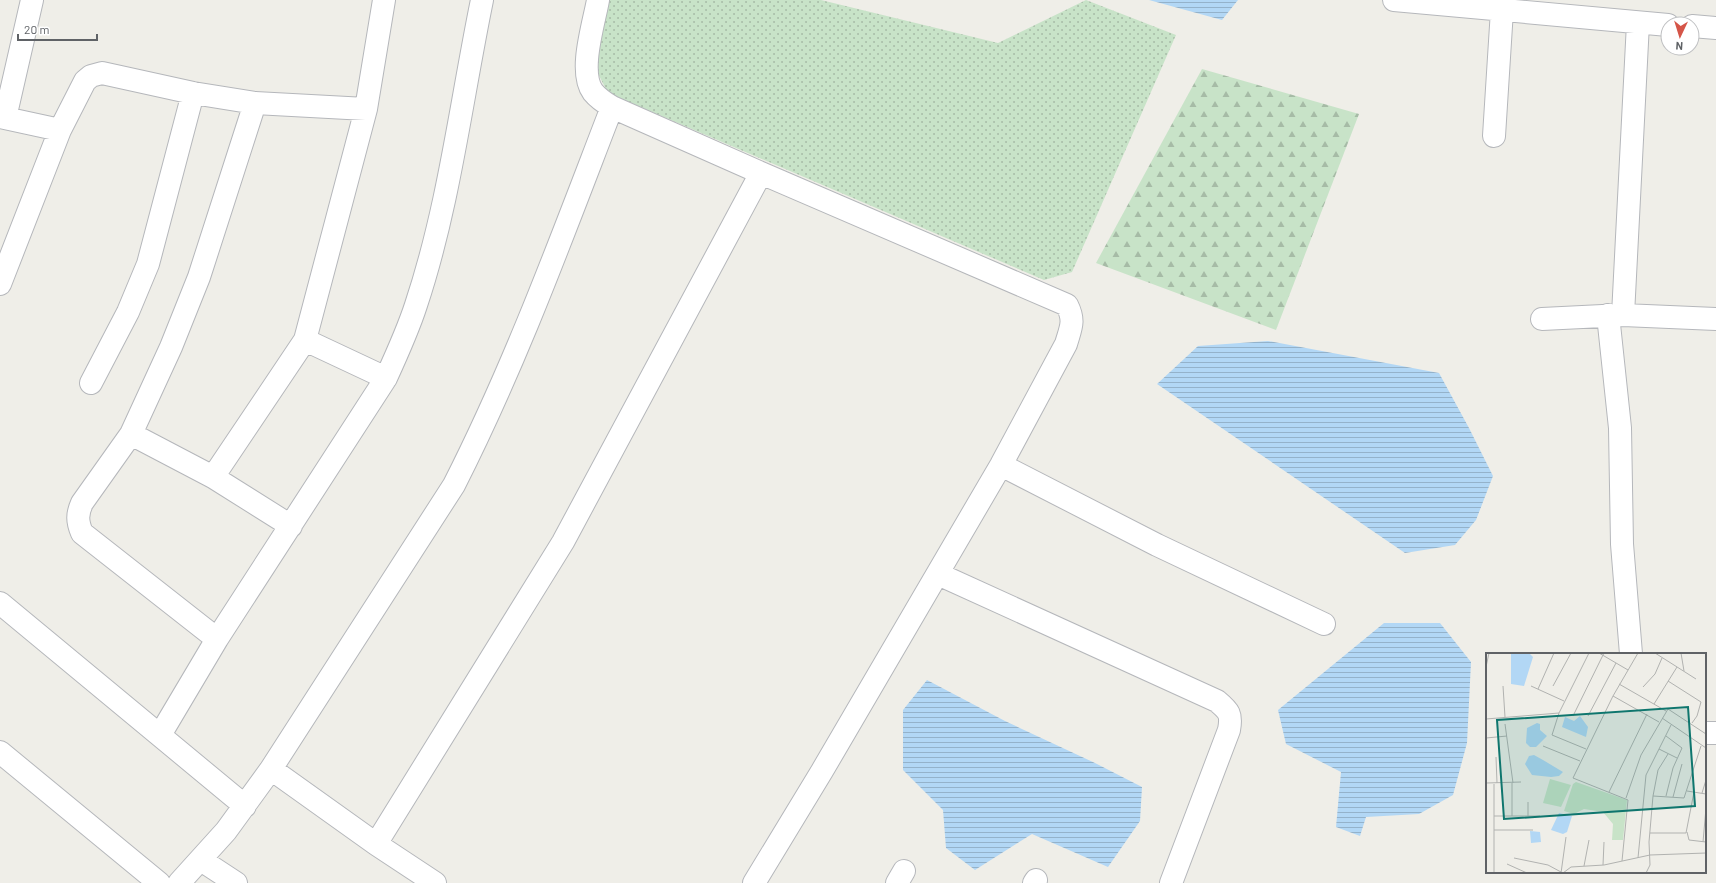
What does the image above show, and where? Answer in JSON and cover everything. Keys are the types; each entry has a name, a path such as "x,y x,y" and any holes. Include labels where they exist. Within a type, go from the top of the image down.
{"street":[{"path":"32,0 3,117 60,130"},
{"path":"213,477 304,340 366,109 384,0"},
{"path":"160,735 216,639 386,378 400,348 416,306 433,248 452,160 482,0"},
{"path":"598,0 585,67 586,78 592,91 612,107 1067,305 1073,316 1072,326 1066,344 1001,465 822,771 754,883"},
{"path":"1394,0 1660,24"},
{"path":"1494,136 1502,10"},
{"path":"1630,653 1622,544 1620,428 1615,315 1638,23"},
{"path":"1700,27 1716,28"},
{"path":"0,284 60,130 85,81 91,76 102,73 116,75 193,93 255,103 366,109"},
{"path":"91,383 128,312 148,264 193,93"},
{"path":"216,639 82,533 77,522 78,511 82,503 131,434 171,348 187,309 255,103"},
{"path":"179,883 226,831 271,769 454,485 472,451 545,282 612,107"},
{"path":"376,844 564,542 761,173"},
{"path":"1542,319 1615,315 1716,318"},
{"path":"304,340 386,378"},
{"path":"131,434 213,477 291,526"},
{"path":"1001,465 1157,545 1324,624"},
{"path":"938,574 1217,701 1228,710 1231,719 1229,730 1171,883"},
{"path":"0,603 245,806"},
{"path":"0,752 159,883"},
{"path":"271,769 376,844 436,883"},
{"path":"201,860 236,883"}],"green space":[{"path":"607,0 821,0 998,43 1086,0 1176,35 1072,272 1044,280 608,93 593,64"},
{"path":"1202,69 1359,114 1276,330 1096,263"}],"water":[{"path":"1149,0 1238,0 1222,20"},
{"path":"1268,341 1439,373 1493,476 1476,520 1455,545 1405,553 1157,384 1198,346"},
{"path":"1384,623 1440,623 1471,662 1467,743 1453,795 1419,814 1366,817 1360,836 1336,827 1341,772 1286,744 1278,710"},
{"path":"927,680 1005,721 1095,763 1142,787 1140,821 1108,867 1032,834 975,870 946,848 943,810 903,770 903,710"}]}
